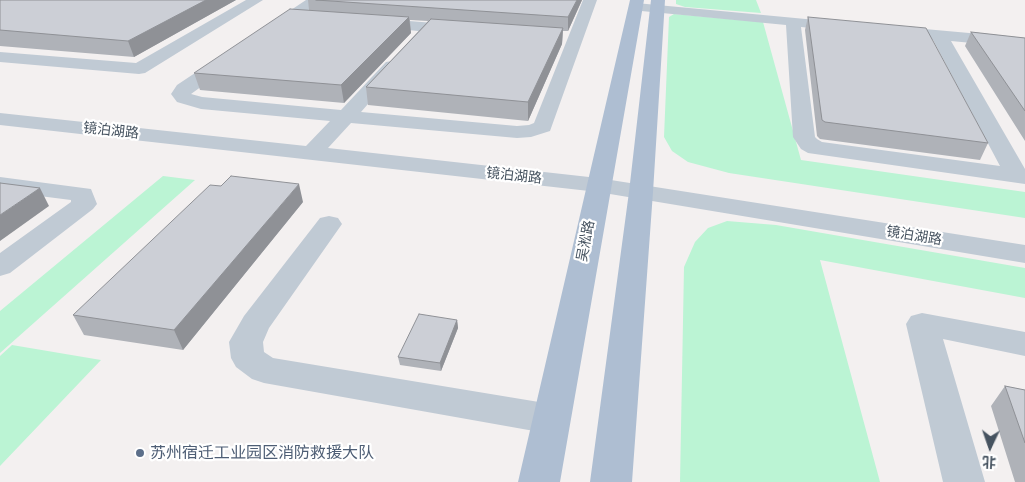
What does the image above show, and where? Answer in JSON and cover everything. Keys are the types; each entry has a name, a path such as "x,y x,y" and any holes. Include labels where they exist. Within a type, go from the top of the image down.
{"main road":[{"name":"吴淞路","path":"539,482 598,185 641,3"},
{"path":"611,482 641,192 641,3"}],"street":[{"path":"0,57 139,69 256,0"},
{"path":"257,39 315,0"},
{"path":"241,50 184,89 181,94 184,98 201,103 517,132 531,131 542,127 590,0"},
{"path":"641,3 861,28"},
{"path":"289,18 319,20"},
{"path":"793,21 804,137 809,144 816,148 1021,176"},
{"path":"358,22 415,41 477,31"},
{"path":"880,30 1025,43"},
{"path":"939,35 1021,176"},
{"path":"556,37 576,38"},
{"path":"312,153 415,41"},
{"name":"镜泊湖路","path":"0,119 598,185 1025,254"},
{"path":"0,184 82,194 84,204 0,267"},
{"path":"329,224 255,324 246,342 248,358 264,370 551,419"},
{"path":"964,482 922,324 1025,344"}],"green space":[{"path":"676,0 756,0 761,13 685,7 676,4"},
{"path":"674,14 763,22 801,160 1025,192 1025,218 729,173 688,162 672,151 664,137 669,17"},
{"path":"163,176 195,180 0,353 0,311"},
{"path":"727,221 776,225 1025,268 1025,298 820,260 880,482 680,482 684,267 695,242 708,228"},
{"path":"12,345 101,360 0,466 0,356"}],"building":[{"path":"0,0 206,0 128,41 0,30"},
{"path":"316,0 577,0 568,17"},
{"path":"290,9 409,17 341,85 194,73"},
{"path":"808,17 926,28 988,143 825,122 822,120"},
{"path":"431,19 563,28 528,102 366,87"},
{"path":"971,32 1025,38 1025,111"},
{"path":"231,176 299,184 174,330 73,315 210,185 221,186"},
{"path":"0,183 40,188 0,215"},
{"path":"419,314 457,320 440,363 398,357"},
{"path":"1005,386 1025,390 1025,443"}],"place":[{"name":"苏州宿迁工业园区消防救援大队","path":"140,453"}]}
